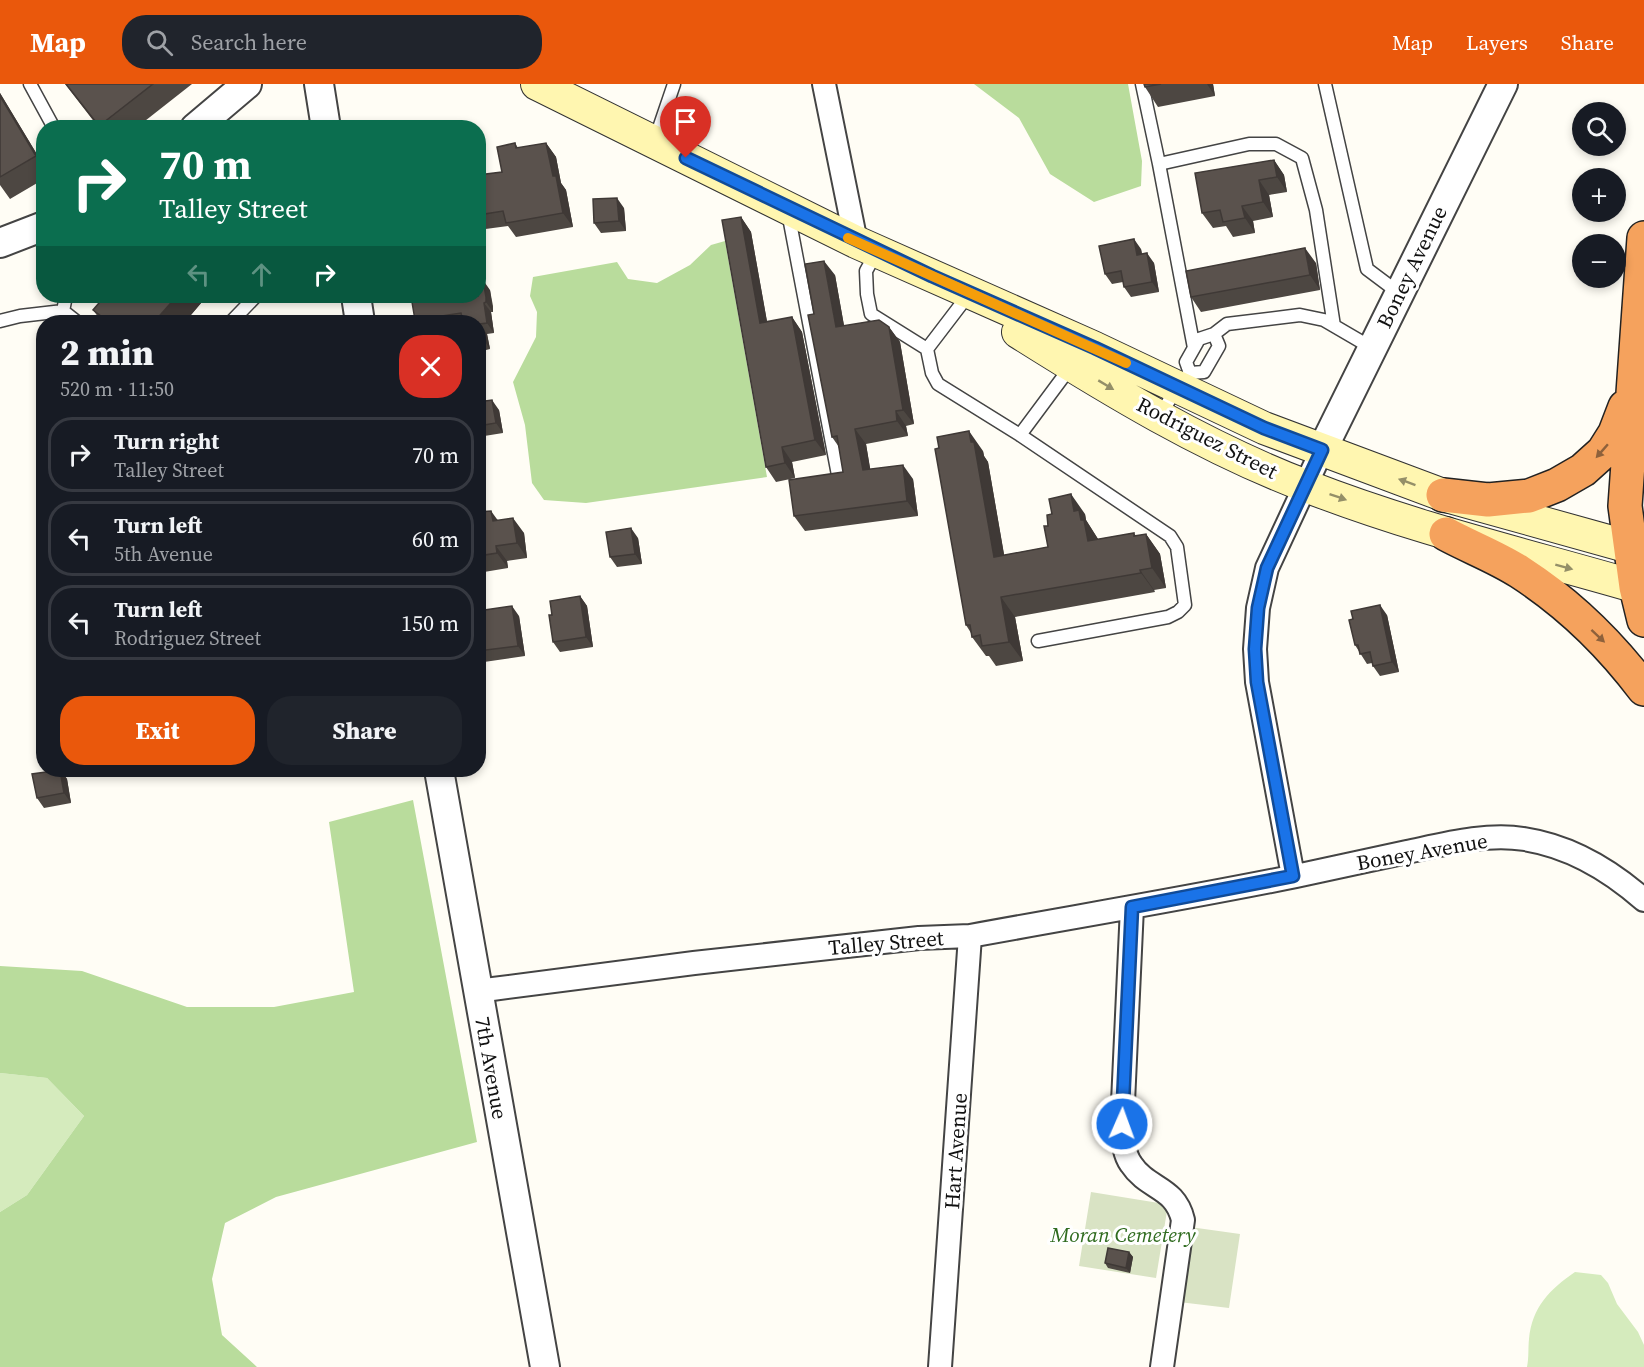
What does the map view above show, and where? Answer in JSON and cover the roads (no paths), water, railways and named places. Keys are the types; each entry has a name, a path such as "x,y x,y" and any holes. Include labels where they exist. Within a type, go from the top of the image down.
{"highway":[{"path":"1644,238 1625,506 1637,550 1644,620"},
{"path":"1443,495 1488,500 1530,496 1557,485 1583,470 1603,452 1616,433 1635,380"},
{"path":"1446,534 1519,572 1568,608 1615,651 1644,689"}],"main road":[{"name":"Rodriguez Street","path":"537,84 787,208 932,276 1079,354 1160,417 1247,462 1306,486 1446,534 1640,588"},
{"name":"Rodriguez Street","path":"1079,354 1184,380 1264,428 1443,495 1637,550"}],"street":[{"path":"205,120 248,84"},
{"path":"319,84 325,120"},
{"path":"824,84 867,246"},
{"name":"Boney Avenue","path":"1322,450 1497,89"},
{"path":"0,243 36,229"},
{"path":"1293,876 1257,682 1255,649 1258,608 1267,568 1322,450"},
{"name":"7th Avenue","path":"440,777 545,1367"},
{"name":"Boney Avenue","path":"1293,876 1444,844 1487,838 1524,839 1592,861 1627,885 1644,900"},
{"name":"Talley Street","path":"477,991 895,940 970,936 1293,876"},
{"path":"1132,907 1122,1124 1124,1144 1130,1162 1142,1177 1173,1198 1180,1207 1183,1220 1162,1367"},
{"name":"Hart Avenue","path":"940,1367 970,936"}],"lane":[{"path":"30,84 50,120"},
{"path":"654,143 674,84"},
{"path":"1142,84 1160,164 1194,348"},
{"path":"1325,84 1367,269 1400,293"},
{"path":"1160,164 1249,144 1276,144 1302,159 1316,210 1334,326"},
{"path":"787,208 838,475"},
{"path":"867,246 867,294 871,314 927,349 932,373 938,384 1020,435 1170,536 1177,547 1185,605 1178,612 1168,617 1038,641"},
{"path":"927,349 968,296"},
{"path":"63,311 65,303"},
{"path":"238,315 249,303"},
{"path":"0,321 20,316 63,311 68,315"},
{"path":"1160,417 1184,380 1186,362 1199,339 1214,334 1227,324 1300,315 1324,320 1372,348"},
{"path":"1184,380 1204,372 1219,346 1214,334"},
{"path":"1020,435 1079,354"}],"park label":[{"name":"Moran Cemetery","path":"1123,1235"}]}
